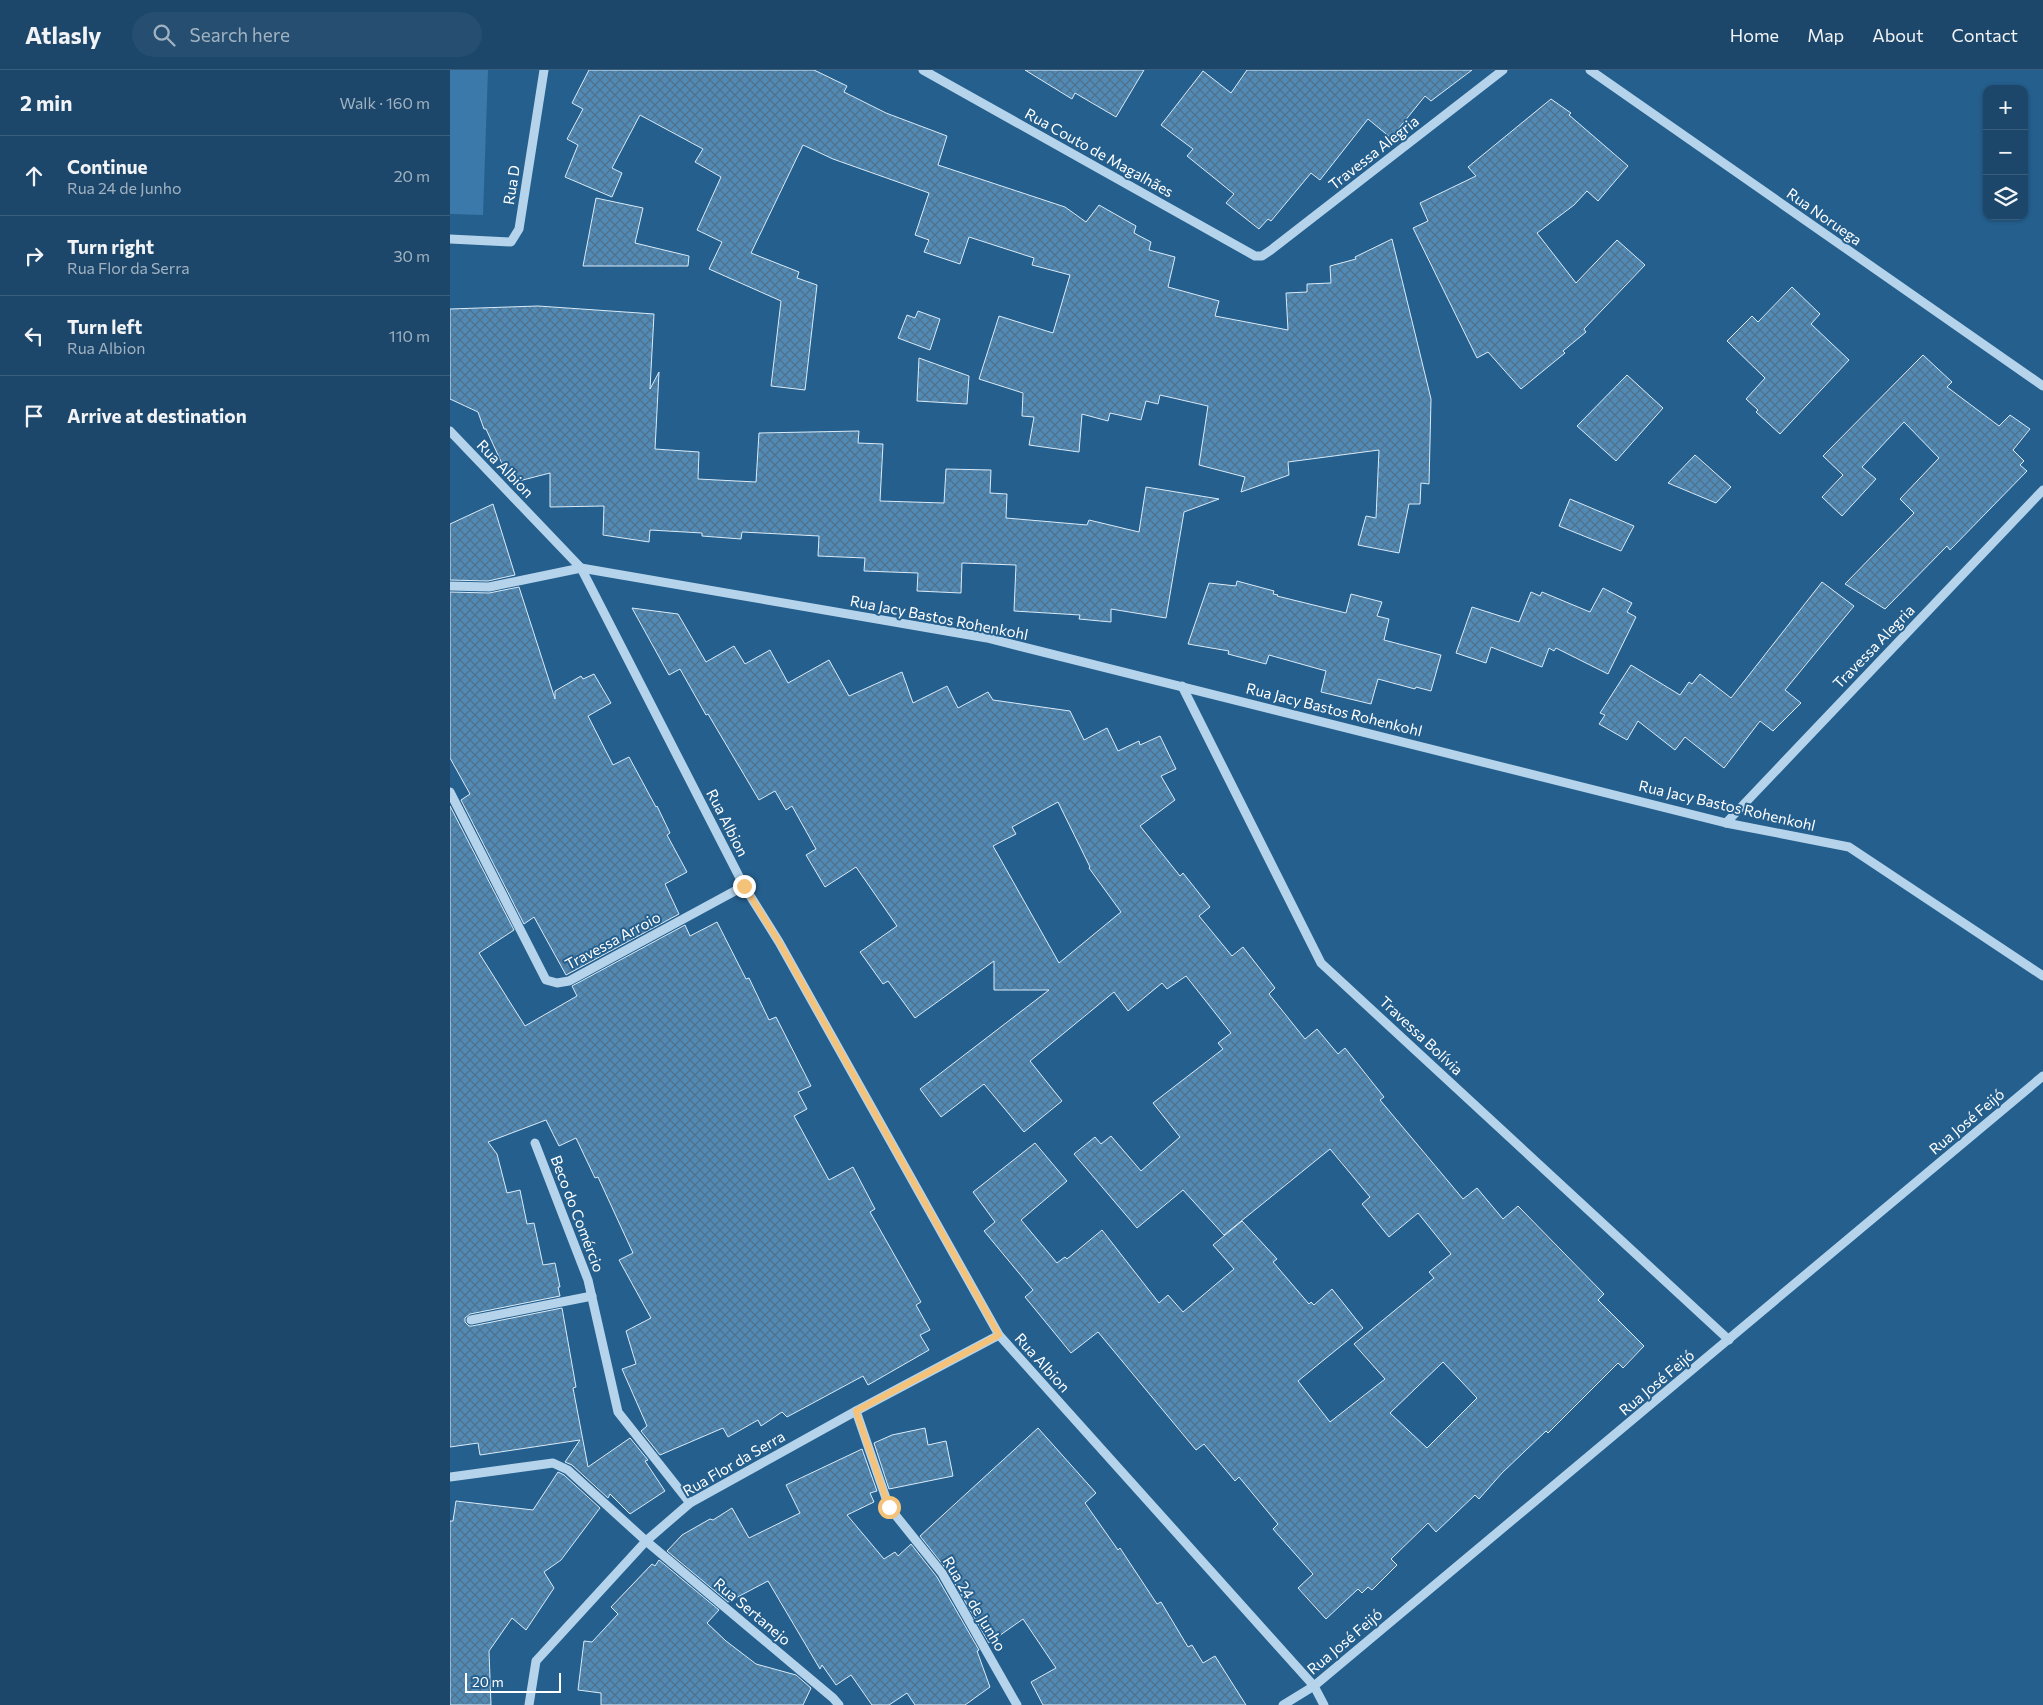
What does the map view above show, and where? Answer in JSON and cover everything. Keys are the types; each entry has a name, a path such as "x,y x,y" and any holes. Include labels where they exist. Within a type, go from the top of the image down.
{"street":[{"name":"Rua D","path":"450,239 511,242 519,229 544,70"},
{"name":"Rua Couto de Magalhães","path":"923,70 1255,256 1262,256"},
{"name":"Travessa Alegria","path":"1262,256 1503,70"},
{"name":"Rua Noruega","path":"1590,70 2043,386"},
{"name":"Rua Albion","path":"450,432 581,568 744,886 779,942 999,1335 1314,1686 1324,1705"},
{"name":"Travessa Alegria","path":"1726,822 2043,490"},
{"path":"450,586 489,587 581,568"},
{"name":"Rua Jacy Bastos Rohenkohl","path":"581,568 987,638 1726,822 1848,847 2043,976"},
{"name":"Travessa Bolívia","path":"1182,686 1322,963 1729,1340"},
{"name":"Travessa Arroio","path":"450,792 546,980 557,983 569,981 744,886"},
{"name":"Rua José Feijó","path":"1283,1705 1314,1686 2043,1076"},
{"name":"Beco do Comércio","path":"535,1143 588,1280 618,1412 690,1503"},
{"name":"Beco do Comércio","path":"471,1320 592,1296"},
{"name":"Rua Flor da Serra","path":"529,1705 536,1661 646,1541 690,1503 856,1411 999,1335"},
{"name":"Rua 24 de Junho","path":"856,1411 889,1507 942,1573 1017,1705"},
{"name":"Rua Sertanejo","path":"450,1477 531,1464 553,1463 568,1470 646,1541 839,1705"}],"shaded area":[{"path":"450,70 488,70 483,215 450,214"}],"building":[{"path":"589,70 814,70 847,86 844,92 886,113 947,136 938,165 1065,207 1086,222 1099,205 1136,226 1134,233 1151,242 1149,250 1175,257 1168,287 1219,301 1215,316 1288,330 1286,293 1307,292 1307,284 1331,283 1330,266 1356,259 1355,257 1392,239 1431,399 1429,484 1421,483 1420,504 1409,504 1399,553 1358,545 1366,516 1376,518 1379,450 1288,462 1289,475 1241,492 1245,477 1199,465 1208,406 1160,395 1158,404 1146,401 1141,420 1110,413 1108,421 1082,414 1079,452 1029,445 1034,417 1022,416 1023,393 979,379 999,316 1053,333 1070,275 1032,265 1034,258 969,237 960,264 924,252 929,240 915,235 929,193 833,159 803,145 751,253 799,272 797,278 817,285 805,390 771,386 781,301 709,269 722,242 697,230 721,177 695,162 703,149 640,115 612,168 622,173 612,197 565,177 578,145 567,139 583,109 572,103"},
{"path":"1025,70 1144,70 1116,117 1075,93 1072,99"},
{"path":"1247,70 1472,70 1431,101 1425,96 1391,138 1368,119 1320,180 1311,173 1271,221 1268,219 1259,229 1226,203 1234,194 1187,156 1193,149 1161,125 1203,71 1231,93"},
{"path":"1551,99 1571,113 1569,115 1628,166 1598,201 1587,191 1574,205 1537,233 1576,283 1617,240 1645,265 1584,329 1586,332 1563,351 1565,353 1521,389 1488,352 1477,358 1413,228 1428,221 1420,203 1476,176 1468,167"},
{"path":"596,198 643,208 635,243 689,256 688,266 583,266"},
{"path":"1792,287 1820,314 1811,324 1849,360 1780,434 1756,412 1758,410 1746,399 1765,378 1727,341 1752,316 1758,322"},
{"path":"538,306 654,314 650,389 659,372 655,449 699,452 698,479 756,482 759,433 859,431 858,443 883,444 880,501 944,503 946,469 991,470 990,493 1007,494 1006,518 1087,525 1089,520 1139,532 1146,487 1219,499 1184,512 1166,618 1111,609 1111,622 1079,619 1080,615 1014,611 1016,565 962,563 961,593 917,591 918,573 864,571 865,558 818,556 819,536 742,532 741,539 702,536 702,533 650,530 649,542 603,535 604,506 550,507 550,473 511,483 486,429 484,429 478,412 450,399 450,309"},
{"path":"918,311 940,319 930,350 898,338 907,315 915,318"},
{"path":"1923,355 1952,382 1947,387 1999,426 2010,415 2030,429 2013,450 2024,461 2020,465 2027,471 1950,550 1947,546 1885,609 1845,584 1914,513 1900,499 1939,458 1904,422 1862,467 1876,479 1842,516 1822,497 1843,475 1823,456"},
{"path":"919,358 969,376 967,404 917,401"},
{"path":"1627,375 1663,408 1616,461 1577,426"},
{"path":"1695,455 1731,487 1716,503 1668,483"},
{"path":"1570,499 1634,526 1621,551 1559,526"},
{"path":"493,504 515,575 488,581 450,580 450,524"},
{"path":"1237,581 1274,591 1273,594 1277,596 1346,613 1351,594 1382,602 1377,616 1389,619 1384,640 1441,655 1431,691 1416,687 1415,689 1378,679 1371,704 1321,692 1326,671 1269,655 1266,664 1228,654 1229,651 1188,644 1209,583 1236,586"},
{"path":"1822,582 1854,606 1785,690 1801,703 1773,731 1760,721 1724,768 1685,737 1675,750 1638,721 1627,740 1599,724 1605,715 1600,713 1631,665 1680,695 1689,682 1692,684 1700,674 1731,698"},
{"path":"519,587 555,699 555,691 581,676 583,679 594,674 611,703 588,716 613,765 629,757 657,806 670,833 667,835 687,872 665,884 679,914 566,975 534,917 524,924 461,800 470,794 450,758 450,592 489,593"},
{"path":"1603,588 1632,603 1627,612 1636,617 1608,674 1556,648 1554,651 1549,648 1542,667 1491,647 1486,663 1456,653 1472,607 1519,622 1531,592 1540,596 1542,592 1590,612"},
{"path":"632,608 678,614 706,662 734,646 745,664 770,650 788,683 829,660 849,696 902,672 913,703 947,686 958,708 988,692 993,700 1070,711 1084,740 1107,728 1118,751 1139,741 1140,745 1160,736 1176,769 1161,776 1175,800 1140,826 1180,876 1183,873 1210,907 1199,916 1232,956 1243,947 1275,988 1269,994 1305,1039 1317,1029 1338,1054 1345,1048 1384,1097 1380,1100 1463,1199 1477,1188 1503,1219 1518,1206 1604,1294 1598,1300 1644,1346 1623,1368 1618,1363 1548,1433 1546,1431 1502,1473 1479,1499 1475,1495 1436,1532 1428,1523 1391,1559 1397,1565 1372,1590 1368,1587 1362,1593 1358,1589 1326,1619 1298,1588 1313,1574 1273,1529 1278,1524 1239,1477 1235,1481 1204,1444 1196,1450 1098,1332 1071,1353 1025,1297 1033,1290 984,1231 995,1222 973,1192 1035,1143 1067,1181 1021,1220 1057,1263 1065,1257 1067,1259 1102,1230 1159,1303 1168,1295 1183,1312 1234,1269 1213,1245 1242,1221 1277,1259 1273,1262 1309,1304 1311,1302 1314,1305 1332,1289 1363,1328 1298,1381 1330,1422 1385,1379 1354,1344 1434,1278 1429,1272 1451,1254 1418,1213 1389,1237 1362,1204 1370,1197 1330,1149 1224,1235 1183,1190 1137,1228 1074,1154 1095,1137 1101,1144 1111,1136 1141,1171 1180,1137 1153,1103 1223,1049 1218,1043 1231,1033 1186,976 1167,989 1162,983 1128,1011 1114,992 1030,1061 1062,1101 1024,1132 984,1084 941,1117 920,1089 1049,990 994,990 994,961 915,1018 888,981 883,984 860,952 897,926 856,867 825,887 806,855 816,849 792,806 786,810 775,791 759,800 680,669 669,675","holes":["1058,802 1089,868 1121,912 1059,963 993,846 1016,834 1012,827","1443,1362 1477,1398 1427,1448 1390,1413"]},
{"path":"450,806 514,930 479,953 525,1026 577,996 572,986 685,925 690,936 717,922 746,979 749,978 769,1020 776,1017 811,1086 798,1092 807,1109 794,1116 829,1180 853,1167 875,1209 870,1212 921,1302 916,1305 930,1330 920,1335 929,1350 868,1385 863,1376 787,1417 782,1412 761,1426 758,1420 728,1437 723,1428 660,1455 641,1431 647,1426 622,1369 636,1364 626,1331 651,1318 619,1260 633,1253 598,1177 595,1178 576,1138 559,1146 546,1120 488,1142 497,1154 507,1193 520,1190 527,1224 534,1223 543,1265 555,1263 560,1296 470,1314 465,1318 465,1322 472,1326 562,1308 576,1387 573,1388 588,1467 630,1438 648,1460 645,1461 665,1491 630,1514 610,1494 608,1498 572,1465 565,1462 580,1440 480,1455 478,1443 450,1447"},
{"path":"925,1428 928,1445 946,1441 953,1476 889,1489 874,1443 892,1435"},
{"path":"1038,1428 1096,1493 1085,1503 1118,1550 1120,1548 1157,1604 1161,1602 1188,1647 1192,1645 1203,1663 1215,1656 1246,1705 1043,1705 1031,1682 1056,1668 1023,1619 989,1643 947,1570 920,1536"},
{"path":"862,1449 877,1491 870,1493 874,1502 847,1515 884,1559 895,1552 898,1556 911,1544 937,1577 979,1650 977,1651 990,1687 965,1705 915,1705 907,1693 889,1705 872,1705 851,1675 836,1685 822,1665 820,1669 768,1581 728,1602 667,1551 682,1535 710,1519 713,1520 732,1508 749,1538 800,1513 786,1485"},
{"path":"558,1472 564,1475 600,1508 561,1560 544,1572 554,1588 526,1630 512,1618 489,1651 491,1705 450,1705 450,1521 453,1521 456,1501 533,1510"},
{"path":"659,1560 719,1610 707,1623 726,1641 756,1664 796,1675 811,1688 803,1705 601,1705 601,1693 578,1690 584,1641 592,1642 618,1614 611,1607 652,1564 655,1566"}],"route":[{"path":"744,886 779,942 999,1335 856,1411 889,1507"}]}
